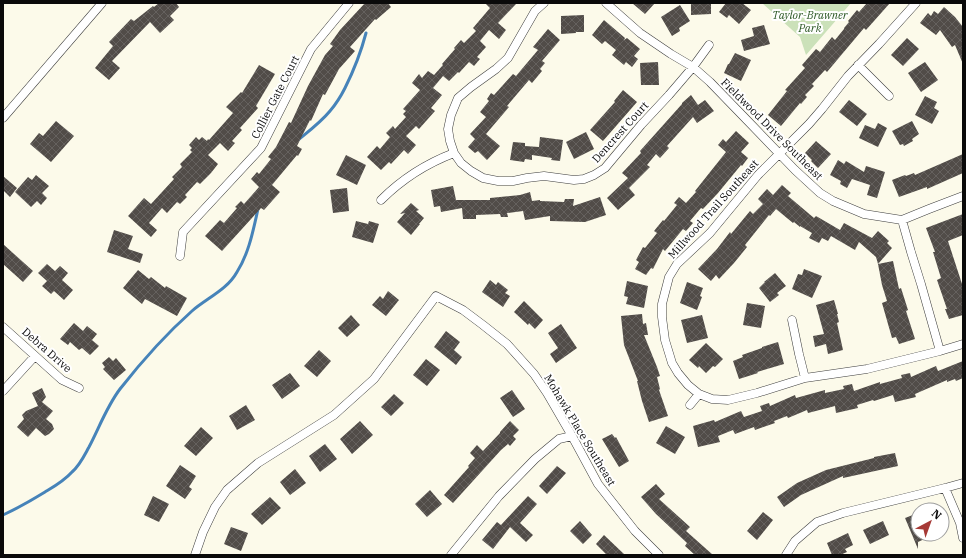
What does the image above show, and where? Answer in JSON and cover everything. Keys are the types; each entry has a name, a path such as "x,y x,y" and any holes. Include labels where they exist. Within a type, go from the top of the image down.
{"street":[{"path":"3,118 102,3"},
{"name":"Collier Gate Court","path":"180,256 184,232 261,148 311,49 349,3"},
{"name":"Dencrest Court","path":"544,3 535,11 508,58 496,70 458,98 450,115 448,129 454,153 461,163 483,178 498,181 513,181 544,176 574,180 594,175 605,168 693,67 709,45"},
{"name":"Fieldwood Drive Southeast","path":"606,3 640,33 693,67 710,82 794,170 820,193 833,201 864,214 902,220"},
{"name":"Millwood Trail Southeast","path":"916,3 848,76 809,124 758,175 710,233 677,264 669,277 662,304 665,340 672,363 688,385 699,394 712,399 728,400 805,378 867,369 963,344"},
{"path":"858,65 889,96"},
{"path":"380,200 393,188 423,167 454,153"},
{"path":"940,351 902,220 963,196"},
{"name":"Mohawk Place Southeast","path":"195,555 202,532 215,507 227,490 258,462 334,415 374,379 436,296 463,310 507,344 534,374 547,393 598,484 635,531 659,555"},
{"path":"792,320 805,378"},
{"name":"Debra Drive","path":"3,326 62,380 79,388"},
{"path":"3,391 35,356"},
{"path":"690,405 699,394"},
{"path":"451,555 499,496 535,459 559,439 572,436"},
{"path":"786,555 795,540 817,522 843,513 945,488 963,482"},
{"path":"945,488 960,523 963,538"}],"green space":[{"name":"Taylor-Brawner Park","path":"762,3 851,3 806,55 800,37"}],"building":[{"path":"159,3 176,3 179,7 170,16 174,20 160,33 150,22 112,61 120,68 109,80 95,68 113,46 109,42 131,19 134,21"},
{"path":"365,3 388,3 391,7 376,20 375,19 350,47 355,51 339,69 325,95 323,94 311,121 310,120 297,146 302,149 298,156 297,155 272,185 280,192 264,210 261,208 222,251 205,236 220,220 224,223 237,208 235,207 241,201 244,204 259,187 251,179 257,172 259,174 271,159 268,157 276,147 289,122 291,123 308,86 325,55 333,46 330,44 340,30"},
{"path":"485,3 517,3 498,23 506,30 499,39 489,30 480,41 486,47 477,57 480,59 474,66 469,62 449,81 443,76 433,88 442,95 431,108 435,111 419,129 416,126 406,136 416,145 408,154 404,150 391,164 389,162 381,170 367,157 377,146 380,149 390,137 386,133 393,126 395,129 406,117 403,114 406,111 403,109 420,90 412,83 419,74 422,78 428,71 434,75 461,40 464,43 476,31 473,28 490,8"},
{"path":"632,3 655,3 645,14"},
{"path":"691,3 711,3 711,14 691,15"},
{"path":"726,3 742,3 751,10 739,24 729,15 727,18 719,12"},
{"path":"867,3 890,3 866,30 864,28 827,72 825,70 812,84 814,86 805,95 807,97 801,104 800,103 781,126 768,115 787,91 785,90 805,68 802,65 816,49 820,52 832,37 835,40 857,10 859,12"},
{"path":"680,5 690,21 679,28 680,31 672,36 661,17"},
{"path":"944,7 963,27 963,64 955,45 952,47 940,30 936,35 920,23 928,13 931,16 934,11 938,14"},
{"path":"584,15 584,32 561,34 561,16"},
{"path":"604,20 625,38 624,40 627,38 640,49 634,56 638,59 632,67 626,62 624,65 612,55 616,50 605,41 602,44 592,35"},
{"path":"764,25 770,44 744,51 741,40 754,36 752,28"},
{"path":"548,29 560,40 542,61 545,63 540,69 542,71 532,83 529,80 486,134 500,146 487,160 478,151 475,153 468,147 475,139 470,134 486,117 480,112 489,101 487,99 491,93 494,95 513,74 516,76 538,50 533,47"},
{"path":"907,38 919,49 903,66 891,55"},
{"path":"735,53 751,60 741,81 724,73"},
{"path":"658,62 659,85 641,85 640,63"},
{"path":"925,62 938,80 921,92 908,73"},
{"path":"259,65 275,74 256,106 258,108 240,128 242,130 232,141 235,143 228,151 220,143 208,155 218,164 211,173 200,184 197,182 185,195 187,197 180,204 177,202 167,213 162,208 149,223 157,230 151,237 128,216 144,198 151,204 174,179 172,177 182,167 180,164 192,152 190,150 192,148 189,145 196,137 199,140 202,137 207,141 208,139 209,140 233,113 226,107 241,92 242,93"},
{"path":"623,90 637,102 603,141 590,130 615,102 614,101"},
{"path":"691,95 698,105 705,100 714,111 697,123 693,117 667,146 669,148 660,158 656,154 647,165 650,167 629,188 635,195 618,210 607,198 628,178 622,173 641,153 640,151 682,103"},
{"path":"925,96 937,102 934,108 939,111 932,124 915,115"},
{"path":"849,100 867,114 857,126 839,112"},
{"path":"56,121 74,136 51,162 30,144 39,133 43,136"},
{"path":"912,121 919,134 912,139 913,141 904,146 903,144 900,145 892,131"},
{"path":"878,123 887,128 878,147 859,138 865,125 875,129"},
{"path":"736,131 749,143 741,152 748,158 703,209 701,208 690,221 693,223 686,231 683,229 665,251 663,249 653,269 651,268 646,275 635,269 639,262 636,260 643,247 645,248 657,233 654,231 677,205 674,203 679,197 686,203 696,192 695,191 726,152 718,145 723,139 726,142"},
{"path":"586,132 594,149 574,159 566,142"},
{"path":"540,137 563,140 560,161 551,160 552,158 532,155 532,160 525,159 524,162 510,160 513,142 525,143 525,146 539,147"},
{"path":"816,141 831,154 818,168 805,153"},
{"path":"963,154 963,173 927,189 927,187 899,197 892,180 914,173 915,175"},
{"path":"346,155 366,165 357,185 336,175"},
{"path":"838,160 844,164 846,161 864,172 866,166 885,172 877,198 867,195 870,185 852,179 847,188 840,184 841,181 830,175"},
{"path":"36,175 49,186 42,193 47,198 41,205 37,201 31,207 15,192 28,177 32,180"},
{"path":"3,176 17,188 10,197 3,190"},
{"path":"782,185 791,193 788,196 814,218 816,216 840,230 844,223 872,238 878,231 889,241 887,243 892,248 878,264 876,257 859,242 855,250 831,236 828,241 822,238 819,243 809,238 812,233 794,222 793,223 776,209 770,216 769,215 745,245 747,247 734,263 719,279 716,275 711,281 698,269 717,249 730,232 731,234 750,211 753,214 763,204 758,199 767,189 773,195"},
{"path":"453,186 456,200 490,200 490,198 520,195 530,192 532,201 540,200 564,202 565,199 574,199 573,206 600,197 606,215 585,222 550,221 550,216 525,220 523,211 507,213 508,217 501,217 500,214 476,215 476,219 463,219 462,208 441,212 440,206 434,207 431,190"},
{"path":"347,188 349,211 333,213 330,190"},
{"path":"411,203 419,210 416,211 424,218 411,235 397,222 405,213 400,214"},
{"path":"963,214 963,235 948,241 963,287 963,315 949,319 937,280 941,278 933,252 935,252 926,228"},
{"path":"356,221 368,224 369,221 379,224 373,243 352,237"},
{"path":"114,230 133,236 128,249 143,254 140,263 107,252"},
{"path":"3,244 33,271 23,282 3,264"},
{"path":"893,261 899,289 901,288 908,310 906,311 915,339 899,344 896,337 892,338 882,303 887,301 878,264"},
{"path":"47,264 55,271 60,266 68,273 62,280 73,290 64,300 54,291 51,294 42,286 47,281 38,273"},
{"path":"804,269 822,276 812,298 792,289 798,274 802,275"},
{"path":"138,270 149,279 151,277 165,288 166,286 187,298 177,316 145,299 142,304 123,288"},
{"path":"775,273 786,286 777,293 779,295 770,302 759,288"},
{"path":"490,280 496,285 498,282 508,290 505,293 510,296 503,307 482,292"},
{"path":"627,281 648,286 644,308 626,304 628,297 624,296"},
{"path":"687,282 703,288 700,296 702,297 697,310 680,303"},
{"path":"388,291 399,300 386,316 372,305 380,296 383,299"},
{"path":"834,300 838,314 839,322 837,323 843,350 828,354 826,344 815,347 813,336 824,334 816,305"},
{"path":"524,301 543,320 535,329 529,323 528,325 514,312"},
{"path":"747,303 765,306 761,328 743,325"},
{"path":"642,314 643,324 646,323 648,335 644,335 660,376 657,377 659,390 668,416 649,422 642,401 638,381 624,345 621,316"},
{"path":"351,315 360,325 347,337 338,328"},
{"path":"702,315 708,338 687,343 681,320"},
{"path":"74,323 83,331 87,326 97,334 92,340 99,346 90,355 82,348 79,350 70,342 68,345 60,339"},
{"path":"561,324 577,348 556,363 550,354 558,348 548,333"},
{"path":"446,331 460,342 454,350 462,357 456,365 434,347"},
{"path":"778,342 784,364 739,379 733,361 743,357 742,355"},
{"path":"706,343 723,359 706,373 699,366 698,368 689,360"},
{"path":"319,350 331,361 317,377 304,366"},
{"path":"109,357 113,361 116,358 126,370 114,380 103,369 105,367 102,363"},
{"path":"426,359 440,370 427,386 413,375"},
{"path":"963,361 963,378 956,381 955,379 947,382 947,380 915,394 916,397 895,402 893,395 857,405 858,408 836,413 835,406 808,413 807,410 788,418 787,416 774,421 775,423 755,430 754,427 735,434 733,430 718,436 720,442 698,447 693,426 714,420 715,422 741,411 744,417 762,411 760,406 769,403 770,406 795,395 796,398 825,390 825,393 844,389 843,386 852,384 854,391 880,382 880,384 902,378 901,375 910,373 911,377 936,366 938,371"},
{"path":"290,373 300,386 282,399 272,385"},
{"path":"42,388 46,397 42,402 53,411 46,419 52,424 54,429 45,436 36,428 28,437 17,427 24,419 22,415 26,411 38,406 32,393"},
{"path":"512,390 525,409 513,417 500,398"},
{"path":"394,394 404,403 391,416 381,407"},
{"path":"246,405 255,420 237,430 229,416"},
{"path":"360,421 373,435 352,454 340,439"},
{"path":"510,421 519,430 513,436 516,439 510,446 508,444 501,450 453,503 444,495 475,458 470,453 477,445 483,451"},
{"path":"666,426 685,437 675,454 656,443"},
{"path":"201,427 213,438 196,456 184,446"},
{"path":"612,434 615,438 616,437 629,461 619,467 602,439"},
{"path":"325,444 337,459 320,472 309,456"},
{"path":"895,453 898,466 843,478 843,476 801,495 784,507 777,497 797,483 826,470"},
{"path":"180,465 196,476 189,487 192,489 185,499 166,486"},
{"path":"557,466 566,473 547,494 539,486"},
{"path":"295,469 306,483 290,495 280,482"},
{"path":"656,484 665,494 659,499 690,527 686,531 713,555 695,555 685,546 687,543 656,514 641,497"},
{"path":"430,490 442,504 427,517 415,504"},
{"path":"153,496 169,504 159,522 144,515"},
{"path":"528,496 537,504 520,523 533,535 526,542 510,527 493,549 482,540 497,522 501,525"},
{"path":"270,497 281,508 262,525 251,514"},
{"path":"763,512 773,520 757,540 747,531"},
{"path":"910,516 910,530 905,518"},
{"path":"580,521 592,535 583,544 570,531"},
{"path":"883,521 889,535 870,544 863,530"},
{"path":"231,527 248,533 241,551 224,544"},
{"path":"848,533 853,545 845,549 847,552 840,555 832,555 827,543"},
{"path":"604,535 625,555 607,555 596,544"},
{"path":"915,542 918,542 918,549"}],"waterway":[{"path":"298,140 323,119 338,100 354,68 366,33"},
{"path":"3,515 25,504 56,485 66,478 77,466 82,460 111,403 137,368 182,320 198,306 222,289 233,278 248,250 258,209"}]}
